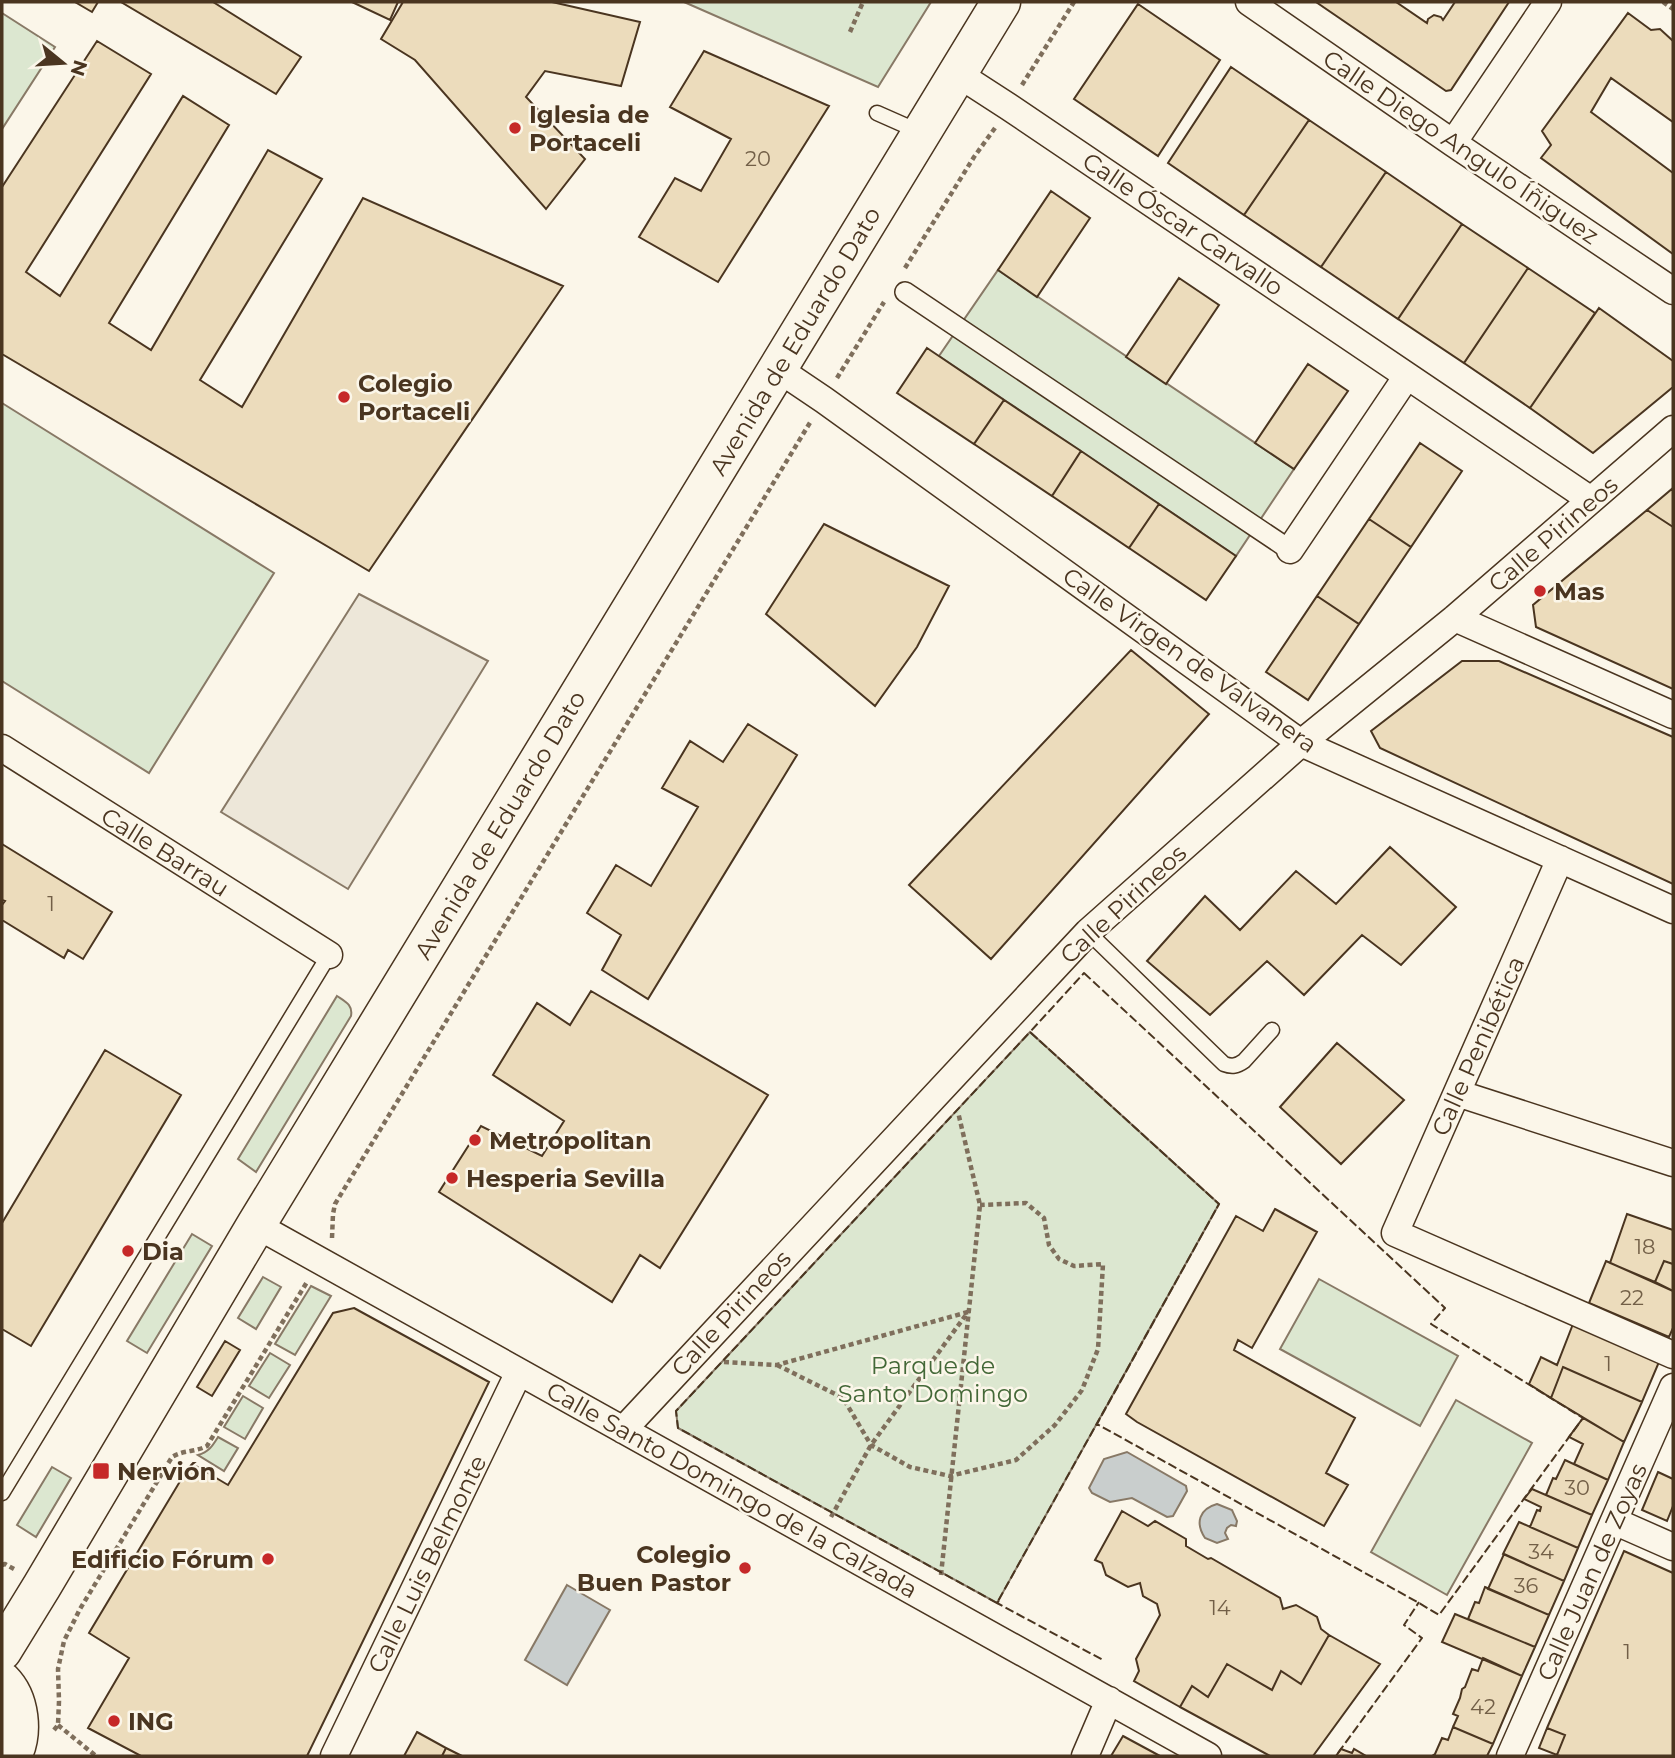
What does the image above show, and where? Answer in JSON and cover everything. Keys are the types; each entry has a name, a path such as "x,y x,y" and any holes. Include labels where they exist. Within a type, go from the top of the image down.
{"main road":[{"name":"Avenida de Eduardo Dato","path":"2,1651 256,1224 1002,2"},
{"path":"2,1681 16,1706 19,1728 17,1754"}],"street":[{"name":"Calle Diego Angulo Íñiguez","path":"1249,2 1673,291"},
{"path":"1453,143 1548,2"},
{"name":"Calle Óscar Carvallo","path":"958,74 1591,500"},
{"path":"897,294 1290,550 1407,376"},
{"name":"Calle Virgen de Valvanera","path":"778,369 1301,743 1673,910"},
{"name":"Calle Pirineos","path":"623,1430 1088,932 1301,743 1455,618 1673,429"},
{"path":"1455,618 1673,715"},
{"name":"Calle Barrau","path":"2,748 329,955"},
{"name":"Calle Penibética","path":"1560,859 1395,1233 1673,1355"},
{"path":"1457,1093 1673,1163"},
{"name":"Calle Santo Domingo de la Calzada","path":"256,1224 1208,1756"},
{"name":"Calle Luis Belmonte","path":"334,1756 519,1372"},
{"name":"Calle Juan de Zoyas","path":"1510,1756 1673,1387"},
{"path":"1614,1521 1673,1546"},
{"path":"1085,1756 1109,1700"}],"lane":[{"path":"877,113 922,133"},
{"path":"1088,932 1224,1064 1239,1065 1272,1030"},
{"path":"2,1493 329,955"}],"path":[{"path":"850,32 863,2"},
{"path":"1016,96 1074,2"},
{"path":"1663,2 1673,9"},
{"path":"903,272 995,127"},
{"path":"831,387 897,294"},
{"path":"329,1244 333,1235 335,1204 813,417"},
{"path":"928,1599 942,1573 980,1205 958,1109 939,1091"},
{"path":"777,1365 843,1398 871,1445 909,1467 950,1476 1016,1460 1055,1425 1082,1390 1098,1349 1103,1264 1074,1266 1059,1259 1049,1245 1044,1218 1026,1203 980,1205"},
{"path":"96,1756 58,1725 58,1669 64,1641 80,1609 172,1457 180,1452 207,1446 313,1273"},
{"path":"703,1344 722,1362 777,1365 968,1312"},
{"path":"819,1539 871,1445 968,1312"},
{"path":"2,1564 16,1570"}],"green space":[{"path":"684,2 931,2 878,87"},
{"path":"2,13 55,47 2,129"},
{"path":"998,270 1294,469 1236,556 939,356"},
{"path":"2,403 274,573 149,773 2,681"},
{"path":"337,996 350,1006 351,1016 256,1172 238,1159"},
{"name":"Parque de Santo Domingo","path":"1030,1032 1219,1204 997,1603 678,1428 676,1411"},
{"path":"192,1234 212,1246 147,1353 127,1341"},
{"path":"263,1277 281,1287 256,1329 238,1318"},
{"path":"1319,1279 1458,1356 1420,1426 1280,1349"},
{"path":"311,1286 331,1296 295,1355 275,1344"},
{"path":"270,1353 290,1365 269,1398 249,1386"},
{"path":"243,1396 263,1408 245,1439 224,1427"},
{"path":"1456,1400 1532,1443 1447,1595 1371,1552"},
{"path":"218,1437 238,1448 224,1471 198,1455 208,1450"},
{"path":"52,1467 71,1478 36,1537 17,1525"}],"shaded area":[{"path":"359,594 488,661 348,889 221,812"},
{"path":"1127,1452 1186,1486 1187,1491 1173,1516 1167,1517 1132,1498 1110,1502 1092,1493 1089,1488 1104,1459"},
{"path":"1217,1504 1232,1510 1237,1521 1236,1526 1227,1528 1225,1533 1228,1539 1217,1543 1205,1538 1200,1527 1200,1517 1206,1509"},
{"path":"567,1585 610,1610 567,1685 525,1660"}],"building":[{"path":"75,2 98,2 92,12"},
{"path":"121,2 213,2 301,57 276,94"},
{"path":"352,2 398,2 390,20"},
{"name":"Iglesia de Portaceli","path":"403,2 552,2 640,22 621,86 545,71 526,97 585,159 546,209 415,60 381,39"},
{"path":"1316,2 1396,2 1427,23 1434,15 1443,20 1455,2 1509,2 1451,90 1446,91"},
{"path":"1138,4 1220,60 1158,156 1074,99"},
{"path":"1628,13 1651,30 1660,29 1673,41 1673,122 1611,78 1591,112 1673,173 1673,254 1541,158 1551,145 1542,131"},
{"path":"97,41 151,74 26,272 60,296 183,96 229,125 109,323 151,350 268,150 322,179 200,380 242,407 363,198 563,286 369,571 2,354 2,187"},
{"path":"704,51 829,106 718,282 639,237 675,178 701,191 731,139 670,107"},
{"path":"1231,67 1309,120 1244,215 1168,163"},
{"path":"1309,120 1386,172 1321,267 1244,215"},
{"path":"1386,172 1462,224 1398,319 1321,267"},
{"path":"1051,191 1090,218 1037,297 998,270"},
{"path":"1462,224 1528,268 1464,363 1398,319"},
{"path":"1528,268 1595,313 1530,408 1464,363"},
{"path":"1179,278 1219,305 1166,384 1126,357"},
{"path":"1599,308 1673,361 1673,387 1593,453 1530,408"},
{"path":"927,348 1004,400 974,444 897,393"},
{"path":"1308,364 1348,391 1294,469 1255,443"},
{"path":"1004,400 1081,451 1052,496 974,444"},
{"path":"1420,443 1462,471 1411,547 1369,519"},
{"path":"1081,451 1159,504 1129,548 1052,496"},
{"path":"1673,488 1673,527 1647,510"},
{"path":"1159,504 1236,556 1206,600 1129,548"},
{"path":"1647,510 1673,527 1673,689 1536,627 1533,605"},
{"path":"1369,519 1411,547 1359,624 1317,596"},
{"path":"824,524 949,586 917,647 875,706 766,614"},
{"path":"1317,596 1359,624 1308,700 1266,672"},
{"path":"1131,650 1209,714 991,959 909,885"},
{"path":"1462,661 1499,661 1673,737 1673,884 1380,748 1371,731"},
{"path":"748,724 797,755 648,999 602,970 621,935 587,913 616,865 651,886 698,807 662,788 690,741 723,762"},
{"path":"2,844 112,912 83,959 68,950 64,958 2,920 2,905 5,901 2,900"},
{"path":"1390,847 1456,907 1401,965 1362,935 1304,995 1267,961 1210,1015 1147,961 1205,896 1240,930 1296,871 1336,904"},
{"path":"591,991 768,1095 660,1268 640,1255 612,1302 439,1192 481,1126 542,1156 564,1121 493,1075 537,1003 570,1025"},
{"path":"1337,1043 1404,1100 1341,1164 1280,1107"},
{"path":"105,1050 181,1095 31,1346 2,1329 2,1223"},
{"path":"1275,1209 1317,1232 1252,1348 1238,1340 1234,1350 1355,1418 1326,1473 1348,1485 1324,1526 1126,1414 1236,1216 1263,1231"},
{"path":"1627,1214 1673,1230 1673,1264 1664,1261 1655,1282 1610,1263"},
{"path":"1606,1261 1673,1291 1673,1328 1669,1337 1589,1303"},
{"path":"1664,1261 1673,1264 1673,1291 1655,1282"},
{"name":"Edificio Fórum","path":"354,1308 489,1382 307,1756 141,1756 88,1728 129,1658 89,1633 191,1463 228,1485 333,1313"},
{"path":"1573,1324 1659,1362 1642,1402 1563,1367 1551,1398 1529,1384 1541,1357 1557,1365"},
{"path":"225,1341 240,1350 212,1396 197,1387"},
{"path":"1563,1367 1642,1402 1624,1442 1551,1398"},
{"path":"1583,1418 1624,1442 1608,1480 1574,1464 1583,1444 1569,1437"},
{"path":"1565,1460 1608,1480 1592,1515 1546,1495"},
{"path":"1658,1472 1673,1479 1673,1506 1667,1521 1642,1510"},
{"path":"1532,1489 1592,1515 1578,1548 1530,1527 1541,1507 1524,1499"},
{"path":"1122,1511 1148,1526 1155,1521 1186,1539 1186,1546 1280,1598 1283,1609 1296,1605 1317,1617 1321,1629 1329,1635 1301,1684 1281,1671 1272,1690 1227,1664 1208,1697 1192,1686 1180,1707 1134,1681 1139,1671 1136,1659 1160,1615 1157,1604 1143,1596 1140,1583 1128,1587 1106,1575 1102,1563 1095,1560"},
{"path":"1519,1522 1578,1548 1564,1581 1503,1554"},
{"path":"1624,1551 1673,1573 1673,1756 1560,1756 1557,1755 1565,1735 1547,1728"},
{"path":"1504,1554 1564,1581 1549,1615 1488,1589"},
{"path":"1485,1587 1549,1615 1535,1647 1468,1619 1475,1602 1479,1603"},
{"path":"1455,1614 1535,1647 1522,1676 1442,1642"},
{"path":"1329,1635 1380,1664 1313,1756 1270,1756 1180,1707 1192,1686 1208,1697 1227,1664 1272,1690 1281,1671 1301,1684"},
{"path":"1483,1658 1522,1676 1493,1744 1453,1727 1458,1716 1453,1714 1462,1689 1472,1669 1478,1671"},
{"path":"1453,1727 1493,1744 1487,1756 1432,1756 1442,1738 1448,1740"},
{"path":"1547,1728 1565,1735 1557,1755 1539,1748"},
{"path":"417,1732 446,1748 442,1756 404,1756"},
{"path":"1123,1736 1160,1756 1111,1756"},
{"path":"446,1748 462,1756 442,1756"},
{"path":"1341,1749 1352,1753 1354,1749 1366,1756 1336,1756"}],"fence":[{"path":"1084,973 1445,1308 1431,1324 1583,1418 1439,1615 1097,1424 1219,1204 1030,1032 1084,973"},
{"path":"1030,1032 1219,1204 997,1603 678,1428 676,1411 1030,1032"},
{"path":"999,1601 997,1603 1103,1660"},
{"path":"1338,1753 1422,1638 1404,1625 1419,1602"}],"place":[{"name":"Iglesia de Portaceli","path":"515,128"},
{"name":"Colegio Portaceli","path":"344,397"},
{"name":"Mas","path":"1540,591"},
{"name":"Metropolitan","path":"475,1140"},
{"name":"Hesperia Sevilla","path":"452,1178"},
{"name":"Dia","path":"128,1251"},
{"name":"Nervión","path":"101,1471"},
{"name":"Edificio Fórum","path":"268,1559"},
{"name":"Colegio Buen Pastor","path":"745,1568"},
{"name":"ING","path":"114,1721"}]}
